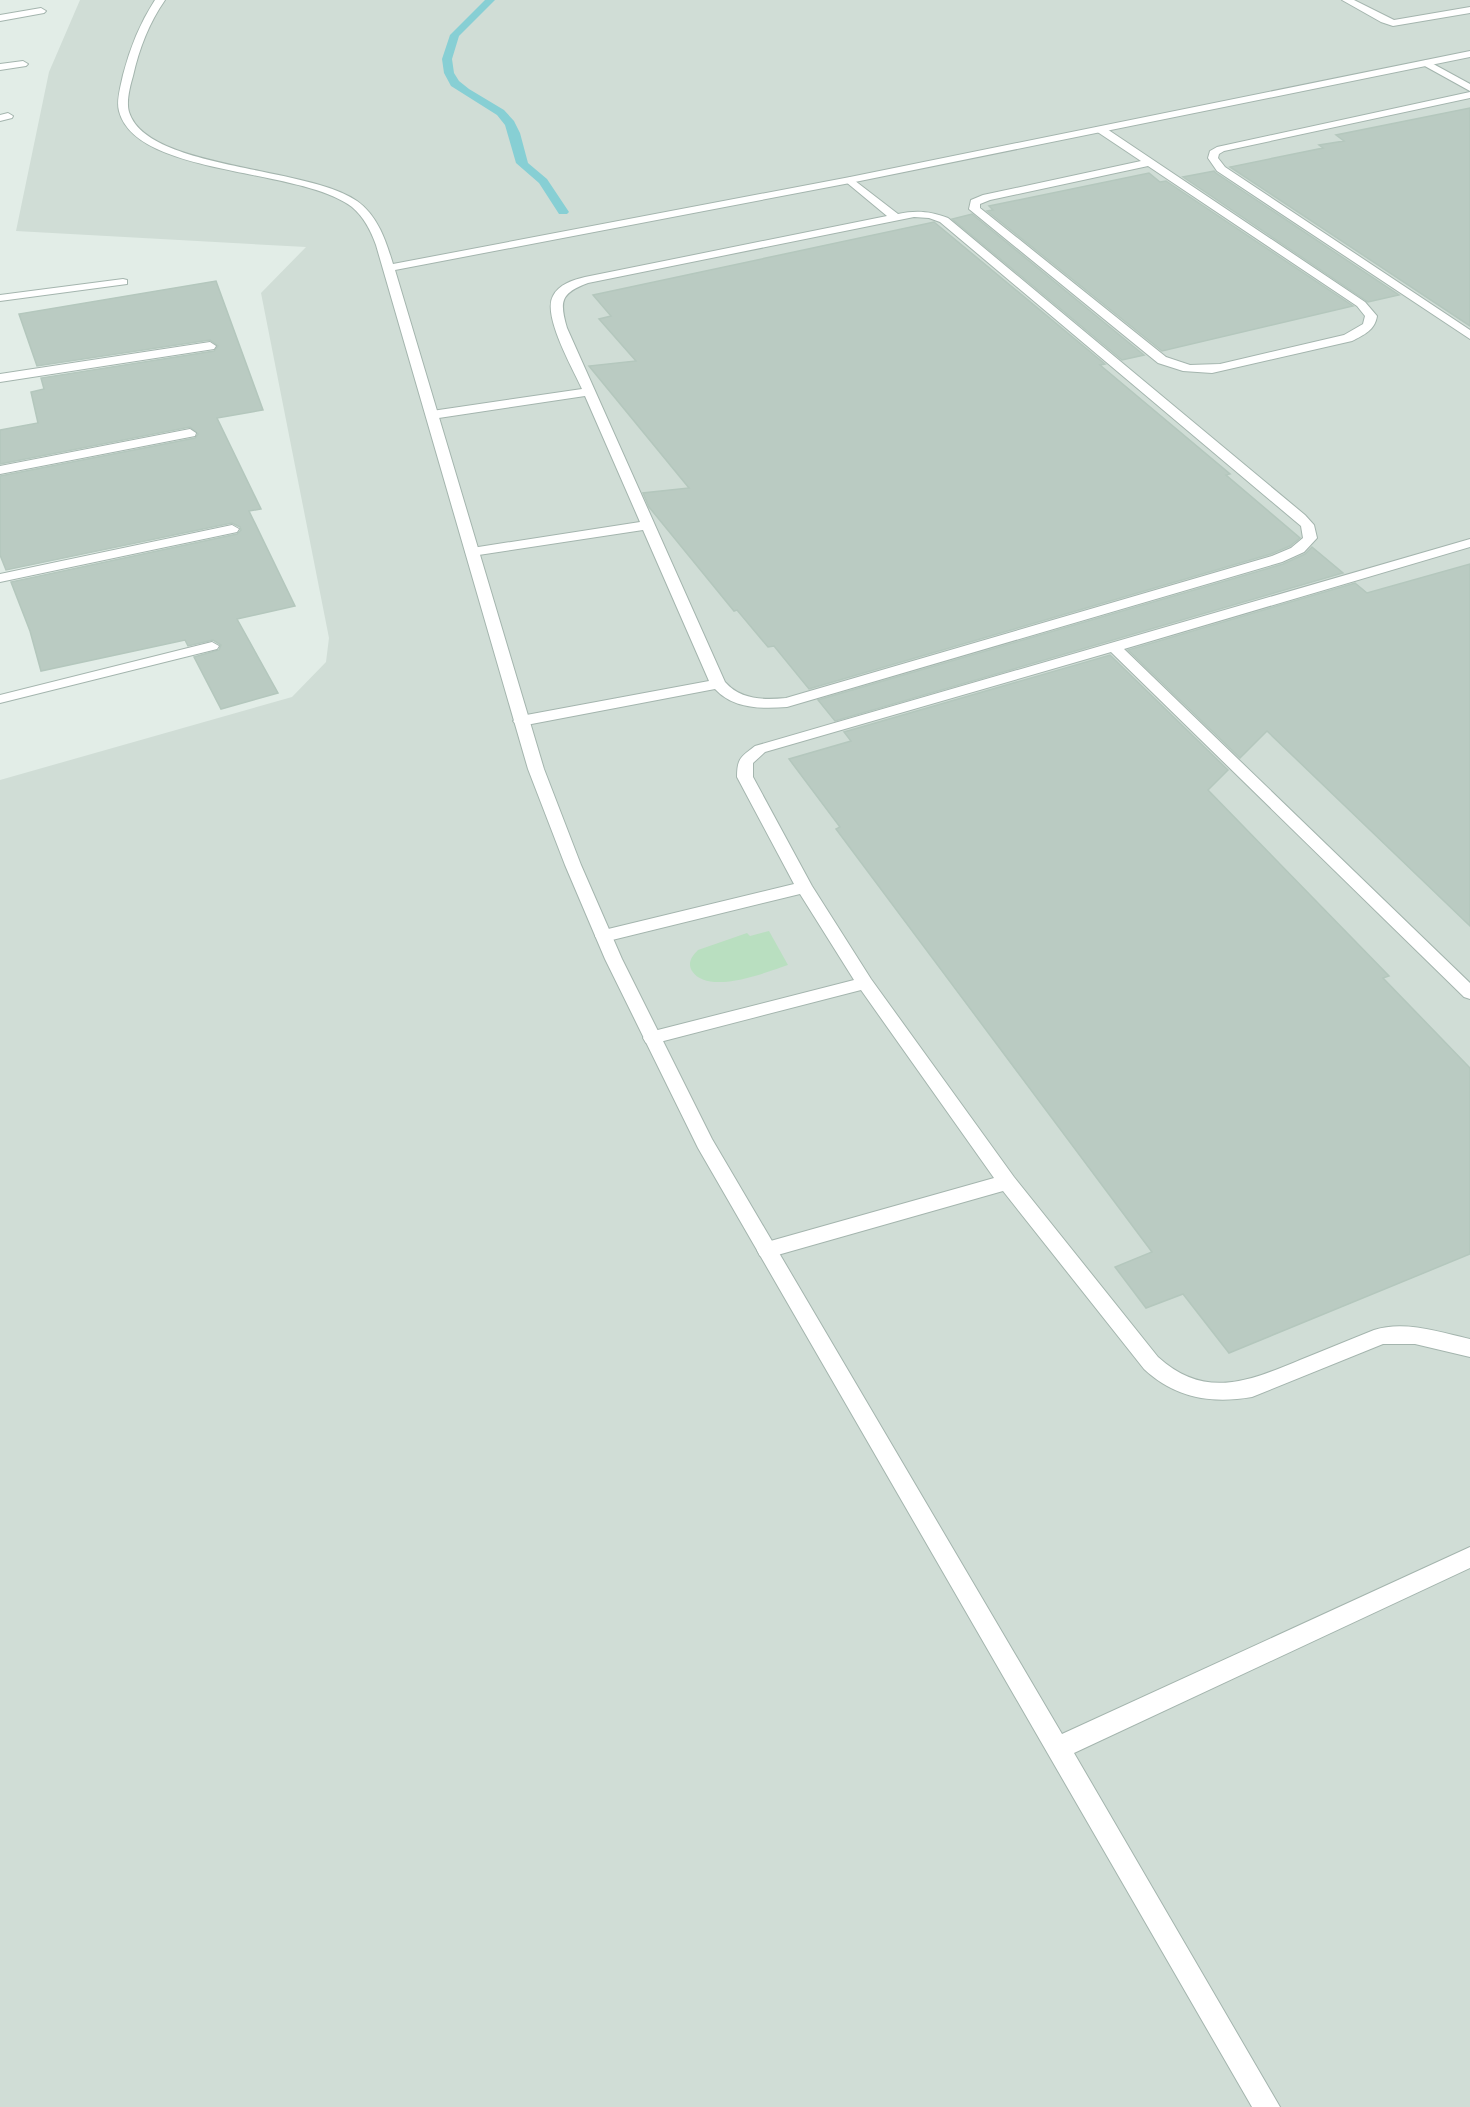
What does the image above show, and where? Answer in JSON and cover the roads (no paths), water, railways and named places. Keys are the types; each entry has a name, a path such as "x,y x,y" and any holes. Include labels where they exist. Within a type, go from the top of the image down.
{"street":[{"path":"160,0 135,53 124,99 124,114 137,134 165,149 193,159 305,182 334,192 361,210 375,228 389,268 521,721 555,823 604,936 652,1038 705,1143 1267,2107"},
{"path":"1347,0 1393,23 1470,10"},
{"path":"0,18 41,11"},
{"path":"389,268 850,180 1470,54"},
{"path":"1426,63 1470,88"},
{"path":"0,67 23,64"},
{"path":"1470,95 1221,149 1214,153 1213,158 1221,169 1470,335"},
{"path":"1100,129 1151,162 1361,304 1371,316 1371,322 1366,328 1348,338 1220,368 1205,370 1181,368 1162,360 974,209 975,202 987,196 1151,162"},
{"path":"850,180 895,217"},
{"path":"923,214 944,220 1300,518 1307,525 1310,538 1305,546 1277,559 787,702 763,704 749,702 724,692 718,684 589,392 555,310 557,296 563,290 594,278 895,217 923,214"},
{"path":"0,298 123,282"},
{"path":"0,378 210,346"},
{"path":"432,415 589,392"},
{"path":"0,470 190,434"},
{"path":"472,552 648,525"},
{"path":"0,578 232,530"},
{"path":"1470,543 760,749 744,762 745,777 804,887 865,983 1007,1182 1132,1342 1166,1377 1185,1386 1208,1392 1230,1392 1252,1388 1382,1336 1395,1334 1425,1336 1470,1348"},
{"path":"0,698 212,646"},
{"path":"1114,647 1470,993"},
{"path":"521,721 718,684"},
{"path":"604,936 804,887"},
{"path":"652,1038 865,983"},
{"path":"767,1250 1007,1182"},
{"path":"1058,1748 1470,1557"}],"waterway":[{"path":"490,0 452,40 447,59 449,73 455,83 501,113 510,123 515,133 522,163 543,181 563,212"}]}
